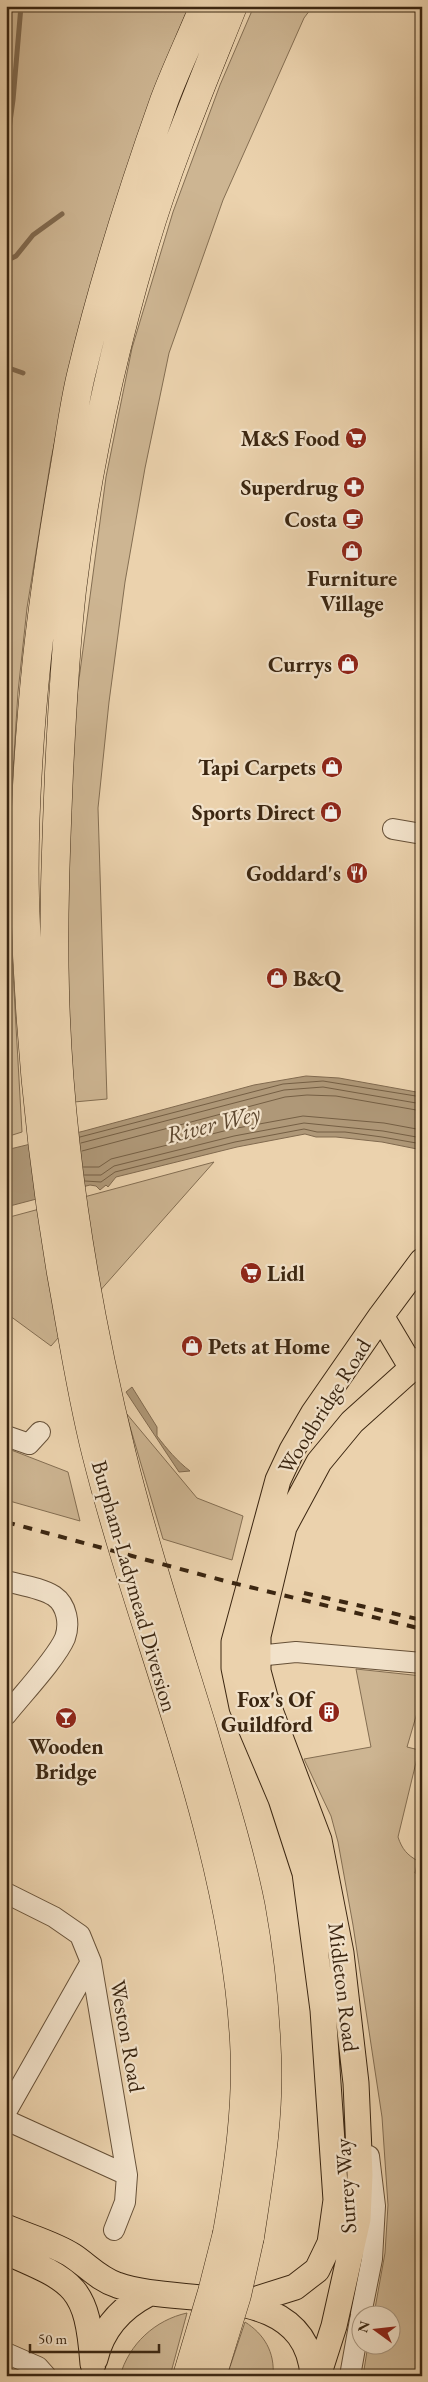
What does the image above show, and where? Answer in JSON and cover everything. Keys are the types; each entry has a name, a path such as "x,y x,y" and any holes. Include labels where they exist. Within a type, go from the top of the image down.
{"highway":[{"path":"187,2376 212,2292 238,2235 266,2122 267,2075 263,2004 252,1914 226,1806 123,1458 65,1225 50,1107 28,984 24,893 32,709 46,581 82,370 121,230 166,96 204,6"},
{"path":"50,1107 55,994 54,898 62,707 72,589 81,531 108,385 146,241 194,105 233,6"},
{"name":"Burpham-Ladymead Diversion","path":"65,1225 86,1412 107,1494 207,1826 223,1893 238,1973 243,2027 244,2083 236,2177 238,2235"},
{"path":"212,2376 237,2296 238,2235"}],"main road":[{"name":"Woodbridge Road","path":"263,1571 278,1480 292,1450 313,1414 422,1261"},
{"path":"399,1292 422,1281"},
{"path":"381,1316 418,1368"},
{"name":"Woodbridge Road","path":"263,1571 319,1462 352,1422 418,1368"},
{"path":"254,1604 263,1571"},
{"name":"Midleton Road","path":"254,1604 260,1680 274,1726 298,1780 319,1840 341,1952 356,2083 360,2175 358,2219 334,2326 318,2376"},
{"name":"Midleton Road","path":"244,2303 295,2287 310,2277 322,2261 330,2243 336,2210 323,2010 304,1874 295,1836 246,1719 236,1681 234,1642 254,1604"},
{"path":"6,2228 72,2255 140,2276 259,2284 272,2280 297,2265 315,2244 322,2223 333,2159"},
{"path":"6,2252 54,2274 75,2291 83,2304 90,2326 93,2370"},
{"path":"72,2255 105,2280 148,2294 244,2303 270,2312 291,2328 301,2339 308,2354 313,2376"},
{"path":"93,2370 98,2346 109,2326 126,2308 148,2294"}],"street":[{"path":"393,829 422,834"},
{"path":"6,1436 29,1444 40,1432"},
{"path":"6,1581 52,1595 64,1609 67,1619 67,1629 60,1647 6,1715"},
{"path":"257,1656 296,1652 422,1663"},
{"name":"Weston Road","path":"6,1893 54,1917 80,1935 91,1962 127,2175 125,2202 114,2230"},
{"path":"6,2112 91,1962"},
{"name":"Surrey Way","path":"356,2083 368,2146 375,2206 372,2259 364,2304"},
{"path":"6,2120 127,2175"},
{"path":"6,2353 42,2371"},
{"path":"350,2376 354,2354"}],"shaded area":[{"path":"6,6 189,6 153,94 68,380 51,459 27,608 18,692 9,833 11,938 22,1132 6,1137"},
{"path":"254,6 313,6 304,18 223,200 169,353 145,468 125,582 109,702 98,808 107,1099 74,1102 63,1009 71,739 106,477 132,348 173,212 220,85"},
{"path":"214,1162 51,1346 6,1313 6,1218"},
{"path":"126,1413 197,1498 243,1516 232,1560 163,1539"},
{"path":"6,1448 68,1472 80,1521 6,1500"},
{"path":"356,1669 422,1676 422,1696 407,1747 419,1750 398,1837 405,1851 418,1861 415,1873 422,1875 422,2376 363,2376 367,2354 400,2354 400,2304 376,2304 385,2253 388,2205 382,2117 353,1925 338,1842 331,1816 304,1759 371,1747"},
{"path":"187,2313 170,2376 120,2376 130,2354 145,2335 164,2321"},
{"path":"245,2322 258,2332 267,2344 272,2359 273,2376 227,2376"}],"water":[{"name":"River Wey","path":"306,1076 339,1078 422,1093 422,1150 382,1142 336,1137 316,1137 305,1134 237,1147 116,1177 108,1187 106,1185 100,1190 96,1186 90,1185 6,1207 6,1150 254,1085"},
{"path":"132,1387 157,1427 157,1436 172,1455 190,1471 179,1472 126,1392"}],"waterway":[{"path":"6,151 13,100 21,6"},
{"path":"6,261 16,256 33,235 62,214"},
{"path":"6,367 23,373"}],"railway":[{"path":"6,1522 225,1581 422,1629"},
{"path":"304,1593 422,1620"}],"place":[{"name":"M&S Food","path":"356,438"},
{"name":"Superdrug","path":"354,487"},
{"name":"Costa","path":"353,519"},
{"name":"Furniture Village","path":"352,551"},
{"name":"Currys","path":"348,664"},
{"name":"Tapi Carpets","path":"332,767"},
{"name":"Sports Direct","path":"331,812"},
{"name":"Goddard's","path":"357,873"},
{"name":"B&Q","path":"277,978"},
{"name":"Lidl","path":"251,1273"},
{"name":"Pets at Home","path":"192,1346"},
{"name":"Fox's Of Guildford","path":"329,1712"},
{"name":"Wooden Bridge","path":"66,1718"}]}
